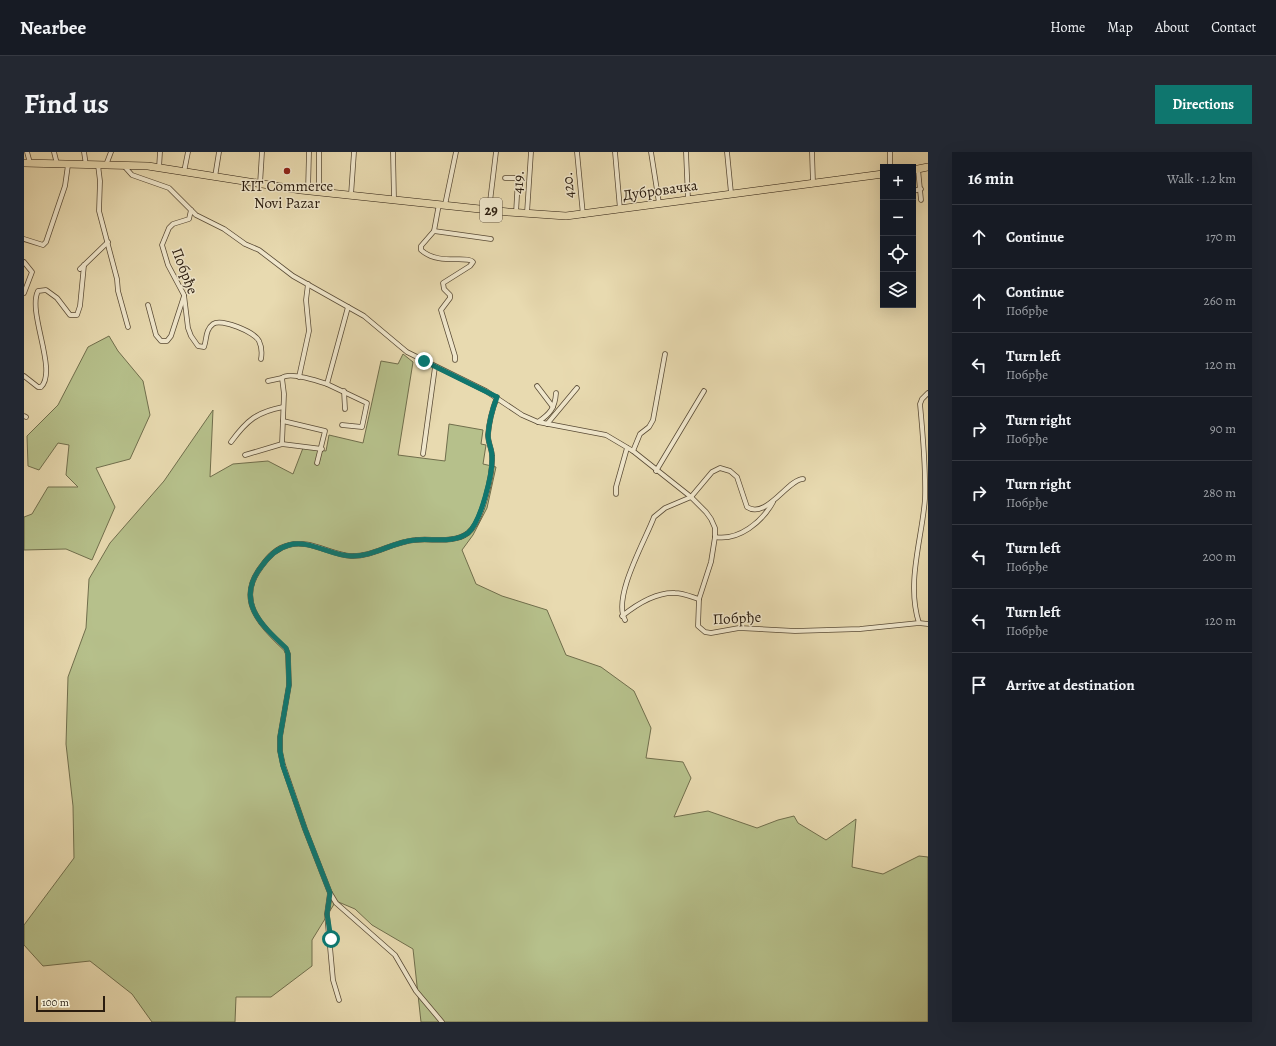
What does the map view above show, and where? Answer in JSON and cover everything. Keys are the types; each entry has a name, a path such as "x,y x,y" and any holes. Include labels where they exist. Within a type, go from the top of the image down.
{"main road":[{"name":"29","path":"27,163 98,165"},
{"name":"Дубровачка","path":"98,165 124,165 158,168 319,192 516,213 566,216 583,215 731,193 880,174"},
{"path":"916,169 928,167"}],"street":[{"path":"27,152 27,163"},
{"path":"54,152 56,164"},
{"path":"84,152 86,165"},
{"path":"106,165 111,152"},
{"path":"158,168 160,152"},
{"path":"184,172 188,152"},
{"path":"215,177 219,152"},
{"path":"260,184 262,152"},
{"path":"308,190 309,152"},
{"path":"319,152 319,192"},
{"path":"351,195 354,152"},
{"path":"393,152 394,199"},
{"path":"455,360 440,310 450,298 450,295 444,289 443,283 470,266 473,260 435,258 421,250 421,246 434,231 456,152"},
{"path":"489,210 496,152"},
{"name":"419.","path":"527,214 531,152"},
{"name":"420.","path":"577,152 583,215"},
{"path":"615,152 620,209"},
{"path":"651,152 659,203"},
{"path":"686,152 688,199"},
{"path":"727,152 731,193"},
{"path":"812,152 813,183"},
{"path":"890,152 890,164"},
{"path":"24,239 43,245 46,242 66,186 68,165"},
{"path":"98,165 100,181 99,211 108,242 117,278 118,291 128,327"},
{"name":"Побрђе","path":"124,165 132,175 169,188 196,215 224,229 245,244 259,250 293,276 364,316 407,352 497,397 522,415 538,422 606,435 633,451 656,471 691,497 708,515 714,528 715,536 711,562 699,599 698,626 705,632 711,633 740,628 795,631 860,629 919,623 928,624"},
{"path":"916,169 921,189 921,200"},
{"path":"505,178 518,178 516,213"},
{"path":"916,190 921,189"},
{"name":"Побрђе","path":"191,210 189,219 173,224 169,228 162,245 168,265 184,295 188,328 191,336 198,346 204,347 207,333 213,324 222,322 254,334 259,340 262,354 261,359"},
{"path":"434,231 491,239"},
{"path":"80,269 108,242"},
{"path":"24,262 32,272 24,293"},
{"path":"24,376 38,387 41,387 45,380 45,356 35,301 38,291 46,290 52,293 70,315 77,315 80,306 84,265"},
{"path":"299,377 309,331 306,300 308,284"},
{"path":"148,305 156,335 161,341 167,341 171,336 184,295"},
{"path":"327,384 348,307"},
{"path":"633,451 640,434 649,427 653,420 665,354"},
{"path":"423,454 435,367"},
{"path":"268,381 282,378 286,375 299,377 327,384 366,403 362,427 342,425"},
{"path":"282,378 282,444"},
{"path":"537,386 554,407"},
{"path":"547,424 577,388"},
{"path":"344,391 345,409"},
{"path":"656,471 704,391"},
{"path":"538,422 550,413 554,407 556,393"},
{"path":"919,623 914,601 925,500 924,443 920,404 922,399 928,393"},
{"path":"442,1022 416,991 394,955 336,903 330,893 305,829 283,766 280,751 280,737 289,685 288,654 286,648 259,621 251,601 250,587 252,579 272,554 289,544 303,545 349,556 360,556 402,542 427,539 457,539 468,533 481,511 489,482 492,455 488,437 491,413 497,397"},
{"path":"231,442 256,416 266,411 283,407"},
{"path":"283,422 325,432 322,449 317,463"},
{"path":"245,455 282,444 322,449"},
{"path":"616,494 616,487 627,448"},
{"path":"699,599 681,594 670,593 641,601 624,618 623,598 630,571 654,517 665,508 691,497 712,472 720,468 730,471 737,477 747,507 757,510 773,502"},
{"path":"715,536 728,537 750,528 773,502 795,483 803,480"},
{"path":"330,893 327,914 333,980 339,1000"}],"green space":[{"path":"109,336 118,351 143,381 150,415 130,459 96,468 115,507 92,560 66,549 24,550 24,517 32,514 48,487 78,487 66,475 69,445 58,443 39,470 28,466 27,436 58,405 88,347"},
{"path":"403,354 413,362 398,455 445,461 449,424 483,430 481,444 486,445 483,464 496,467 487,508 473,535 462,550 476,584 502,596 547,610 566,655 601,667 634,691 651,728 646,758 683,762 691,778 674,817 708,811 757,828 794,816 798,823 826,840 856,819 852,867 883,874 919,856 928,857 928,1022 421,1022 413,949 372,925 355,909 336,901 312,940 312,966 271,997 236,997 235,1022 152,1022 132,994 90,961 43,966 24,945 24,925 74,858 73,806 66,744 68,677 86,628 89,579 110,543 164,481 213,410 210,477 233,464 268,461 293,474 303,448 326,451 329,435 363,443 381,361 398,364"}],"place":[{"name":"KIT Commerce Novi Pazar","path":"287,171"}],"route":[{"path":"331,939 327,914 330,893 305,829 283,766 280,751 280,737 288,698 288,654 286,648 264,628 259,621 251,601 250,587 252,579 272,554 289,544 303,545 349,556 360,556 371,554 402,542 427,539 457,539 472,529 481,511 489,482 492,455 488,437 491,413 497,397 424,361"}]}
